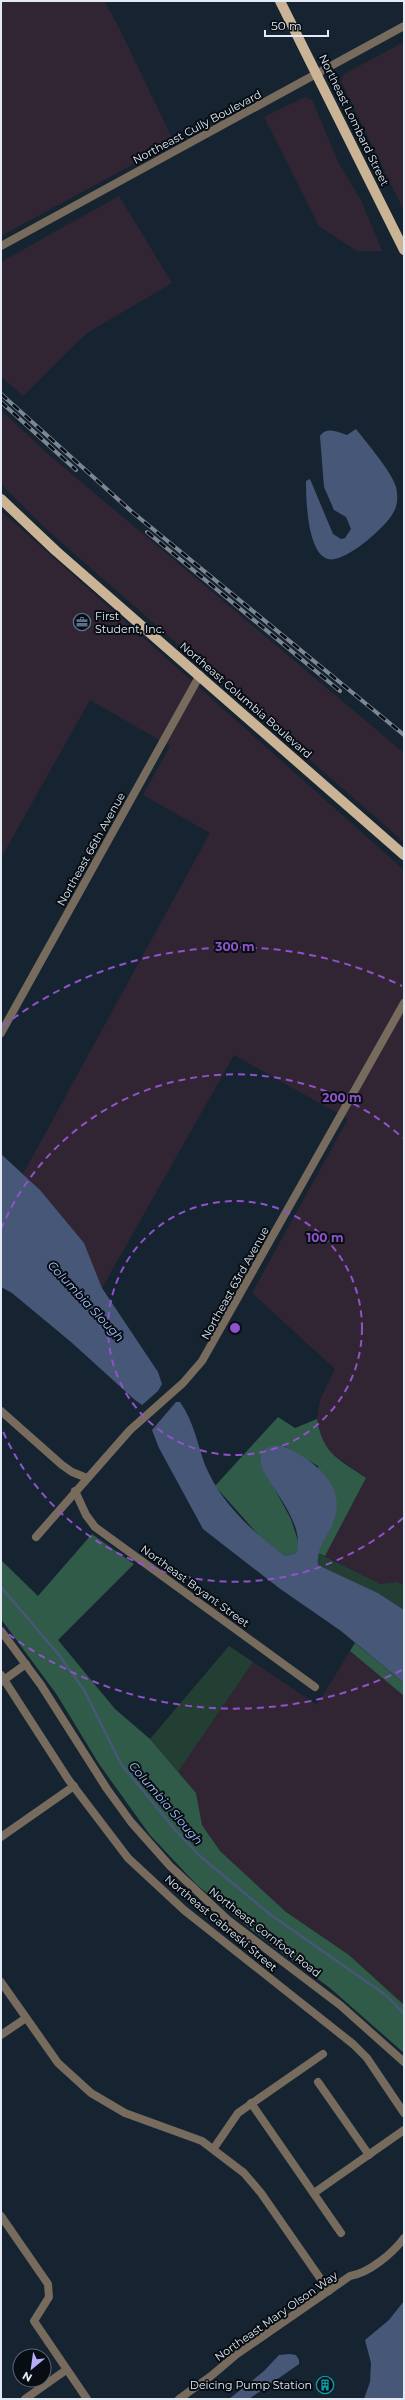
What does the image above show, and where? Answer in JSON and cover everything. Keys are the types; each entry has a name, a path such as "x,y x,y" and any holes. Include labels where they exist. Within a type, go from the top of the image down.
{"main road":[{"name":"Northeast Lombard Street","path":"280,1 318,73 404,250"},
{"name":"Northeast Columbia Boulevard","path":"1,499 56,551 200,675 404,855"}],"street":[{"name":"Northeast Cully Boulevard","path":"1,246 404,26"},
{"name":"Northeast 66th Avenue","path":"1,1033 200,675"},
{"name":"Northeast 63rd Avenue","path":"36,1537 130,1430 183,1383 202,1361 404,1003"},
{"path":"1,1412 62,1465 72,1472 87,1478"},
{"name":"Northeast Bryant Street","path":"75,1491 94,1528 315,1687"},
{"name":"Northeast Cornfoot Road","path":"1,1631 26,1664 106,1789 131,1822 170,1866 228,1920 340,2005 404,2062"},
{"path":"2,1679 26,1664"},
{"name":"Northeast Gabreski Street","path":"2,1679 74,1786 128,1858 184,1910 352,2044 367,2058 404,2113"},
{"path":"1,1837 74,1786"},
{"path":"1,1982 58,2063 91,2093 125,2113 178,2131 214,2148 251,2180 329,2291"},
{"path":"1,2035 26,2018"},
{"path":"214,2148 233,2118 251,2103 322,2054"},
{"path":"318,2082 370,2155"},
{"path":"251,2103 341,2233"},
{"path":"314,2193 404,2130"},
{"path":"1,2216 48,2284 49,2297 34,2321 87,2399"},
{"name":"Northeast Mary Olson Way","path":"178,2399 211,2376 237,2354 350,2276 358,2275 397,2248 404,2238"},
{"path":"25,2399 66,2370"}],"shaded area":[{"path":"1,1 104,1 119,28 174,142 1,236"},
{"path":"404,42 404,211 341,81 344,74"},
{"path":"305,97 312,100 339,164 361,200 382,251 357,251 319,226 264,117"},
{"path":"119,196 172,283 87,333 23,396 1,376 1,262"},
{"path":"1,410 49,455 404,753 404,842 45,528 1,484"},
{"path":"1,511 404,870 404,1585 397,1582 380,1584 325,1556 366,1478 327,1450 320,1437 317,1419 320,1400 335,1369 252,1293 348,1119 234,1055 102,1288 84,1243 40,1190 23,1174 210,833 143,795 170,746 90,700 1,858"},
{"path":"350,1651 404,1696 404,2005 349,1955 286,1912 220,1851 202,1825 196,1793 178,1772 253,1662 317,1705"}],"green space":[{"path":"278,1417 295,1428 317,1419 323,1441 328,1448 340,1460 366,1478 325,1556 318,1553 323,1541 318,1466 284,1446 260,1462 291,1519 299,1544 296,1553 286,1556 263,1540 215,1486"},
{"path":"92,1534 134,1564 58,1640 115,1709 150,1739 196,1793 202,1825 220,1851 286,1912 349,1955 404,2005 404,2053 330,1988 253,1931 197,1885 150,1835 99,1764 57,1695 1,1619 1,1560 38,1596"},
{"path":"318,1553 380,1584 397,1582 404,1585 404,1610 378,1593 318,1565"},
{"path":"355,1643 404,1683 404,1696 350,1651"},
{"path":"229,1646 253,1662 178,1772 150,1739"}],"water":[{"path":"356,429 378,457 394,481 397,490 397,504 389,519 364,543 344,556 335,559 328,559 321,555 312,536 307,512 306,481 310,479 333,534 341,539 345,538 351,529 346,517 334,510 324,487 320,436 329,430 347,435"},
{"path":"1,1154 40,1190 84,1243 102,1288 158,1372 162,1384 158,1391 142,1405 71,1342 12,1293 1,1287"},
{"path":"176,1402 180,1402 189,1417 205,1465 220,1492 250,1527 286,1556 296,1553 298,1543 297,1532 288,1510 263,1470 260,1462 262,1453 269,1447 273,1446 288,1448 311,1462 327,1478 333,1487 337,1508 332,1526 319,1553 318,1565 378,1593 404,1610 404,1683 341,1631 279,1588 203,1529 159,1448 152,1430"},
{"path":"404,2301 404,2399 364,2399 370,2382 371,2363 365,2340 389,2320"},
{"path":"279,2355 296,2355 299,2360 299,2364 249,2399 229,2399 264,2371"}],"waterway":[{"name":"Columbia Slough","path":"1,1587 59,1655 84,1690 121,1764 177,1832 200,1856 271,1915 387,1996 404,2014"}],"railway":[{"path":"1,394 131,511 404,735"},
{"path":"1,402 76,470"},
{"path":"147,532 340,691"}],"place":[{"name":"First Student, Inc.","path":"82,622"},
{"name":"Deicing Pump Station","path":"325,2385"}]}
